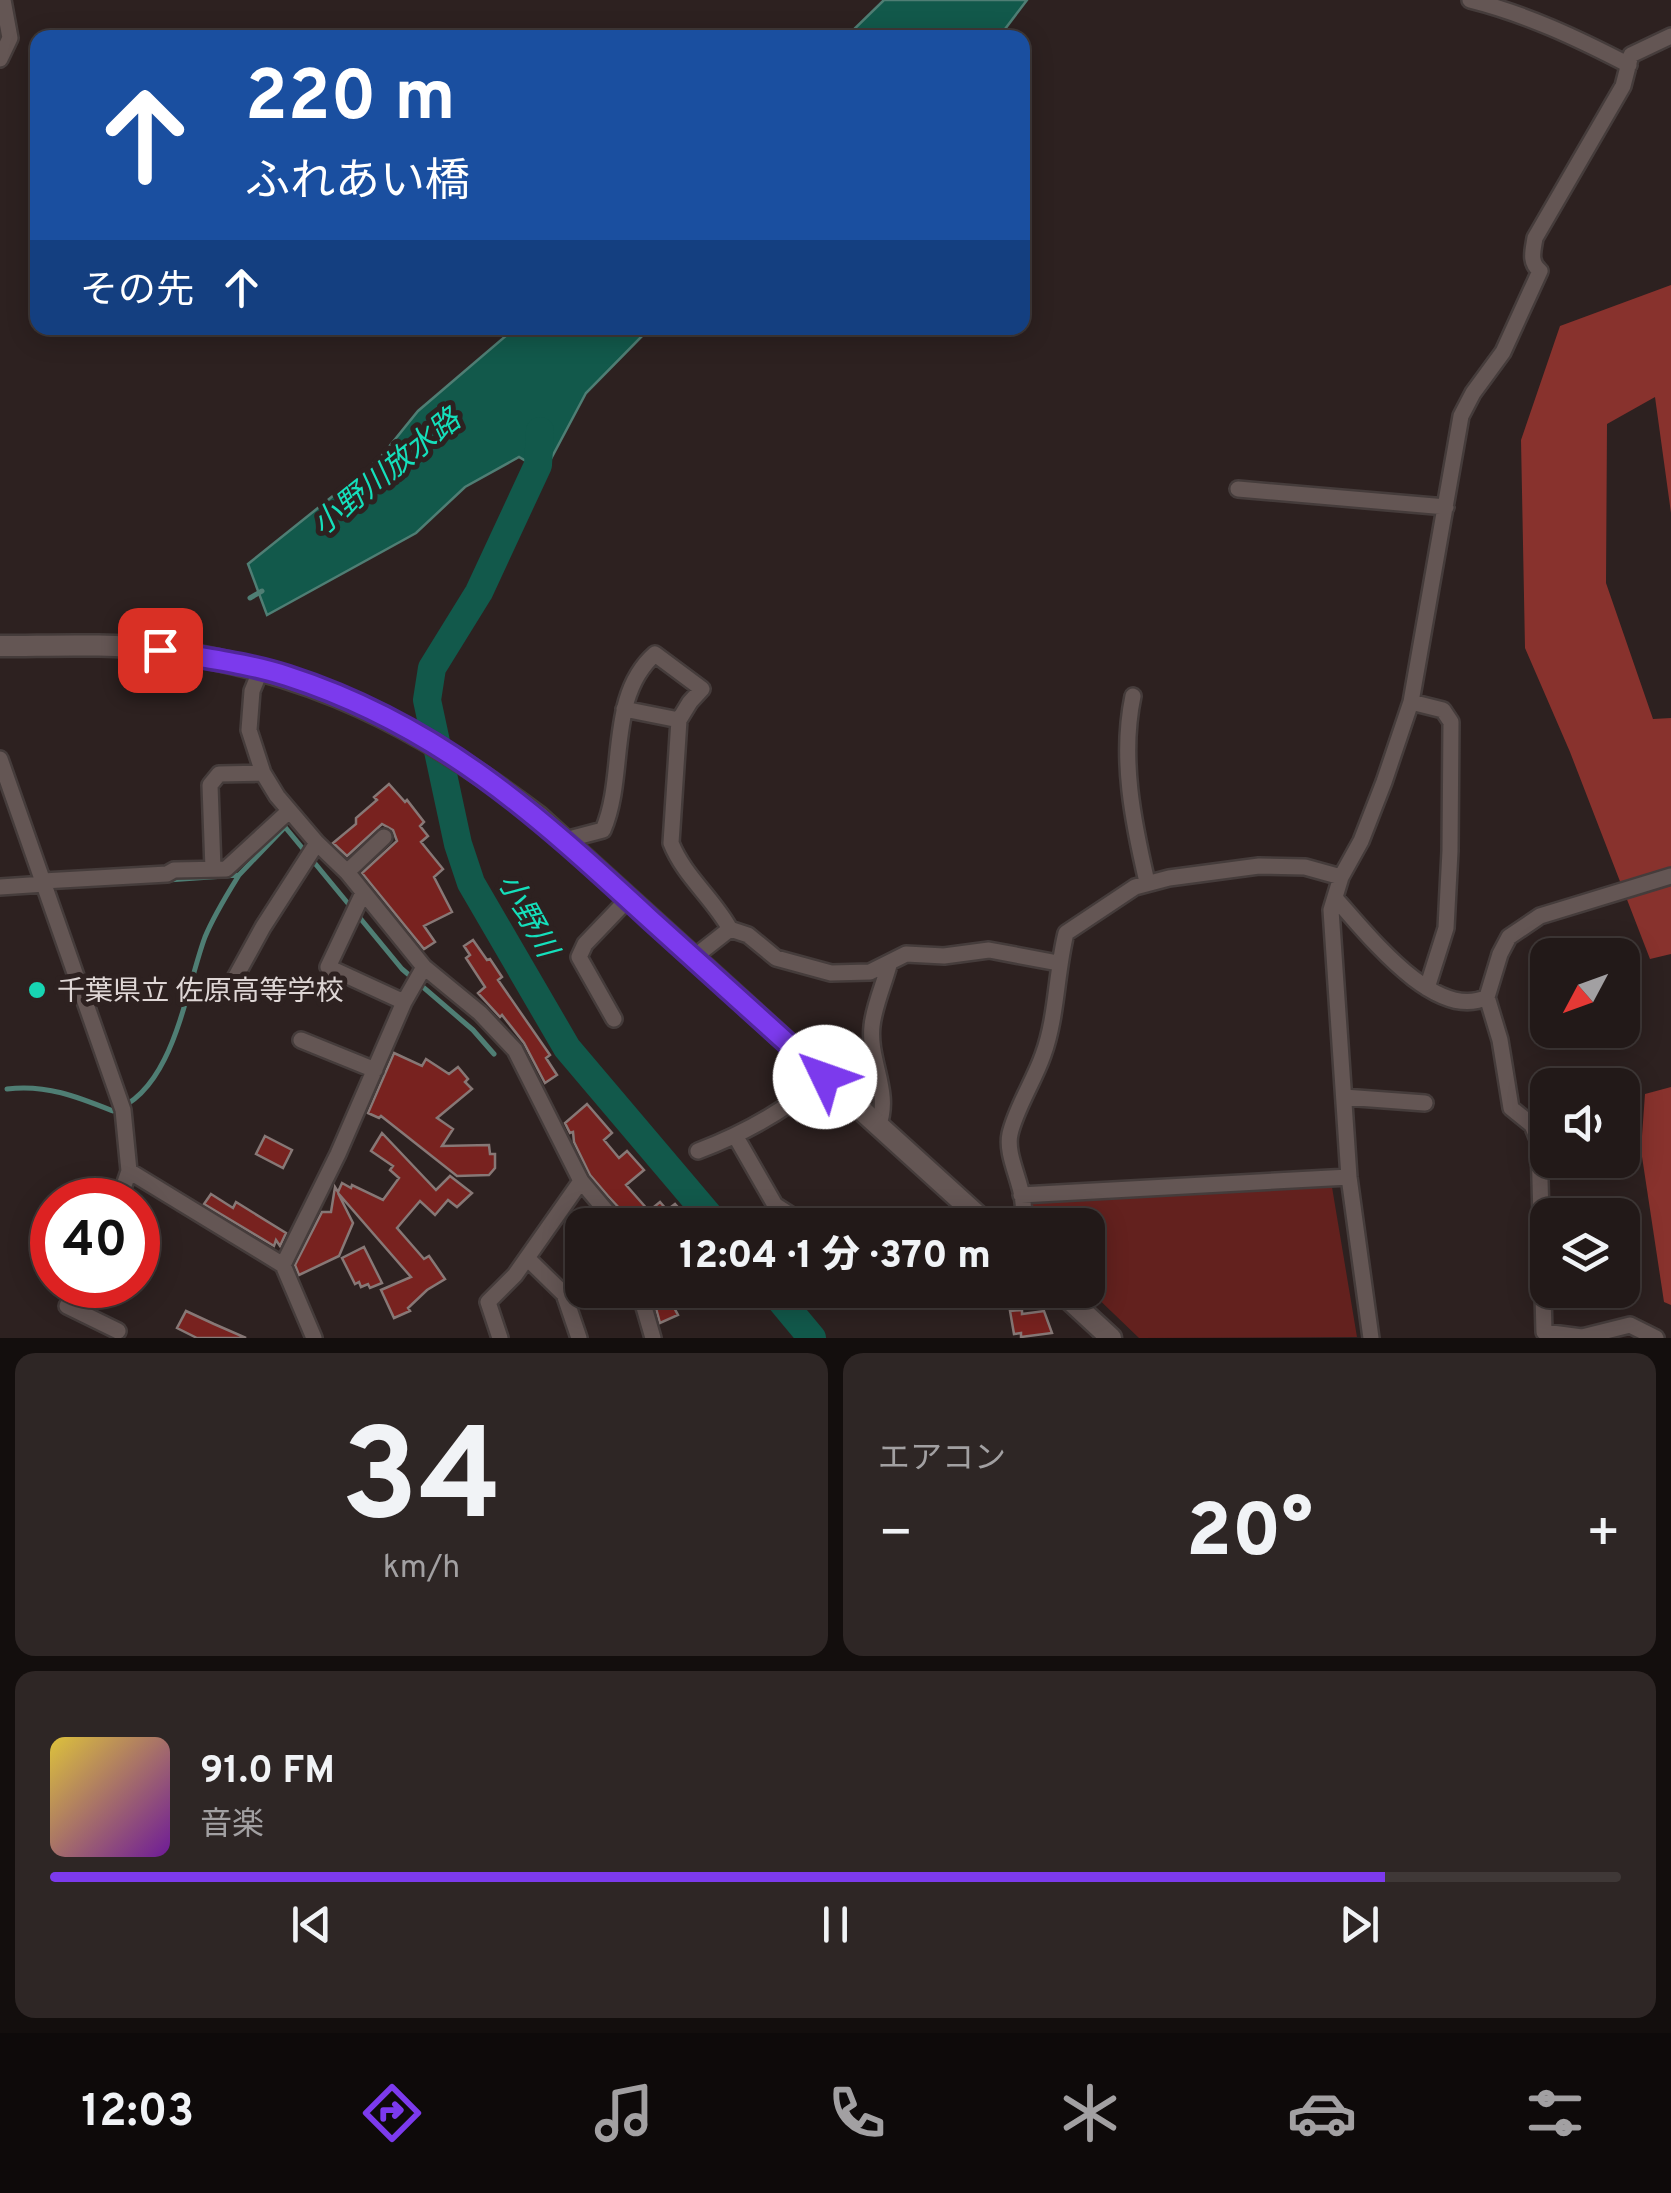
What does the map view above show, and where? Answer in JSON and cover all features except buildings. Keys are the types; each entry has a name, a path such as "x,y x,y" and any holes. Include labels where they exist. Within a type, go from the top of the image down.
{"street":[{"path":"0,58 10,38 2,0"},
{"path":"1470,0 1508,10 1576,37 1629,65"},
{"path":"1371,1338 1348,1177 1329,921 1342,877 1361,841 1411,702 1462,416 1472,393 1502,352 1540,271 1532,257 1535,238 1623,86 1631,55 1671,36"},
{"path":"1238,489 1446,507"},
{"path":"0,646 160,650 260,669 353,702 408,729 466,763 565,840 969,1208"},
{"path":"565,840 604,830 611,812 624,708 638,668 654,654 702,690 679,720 671,844 678,860 718,906 730,928 748,934 776,958 831,973 870,972 906,954 944,956 989,950 1058,964"},
{"path":"260,669 248,712 249,730 263,774 289,811 364,893 418,978 480,1012 515,1050 582,1181 604,1208"},
{"path":"1133,696 1127,724 1132,816 1147,882"},
{"path":"1411,702 1443,710 1450,722 1451,832 1446,928 1427,988"},
{"path":"624,708 679,720"},
{"path":"0,759 122,1107 127,1178"},
{"path":"213,869 210,785 220,774 263,774"},
{"path":"0,887 226,869 289,811"},
{"path":"347,872 384,836"},
{"path":"236,978 316,842"},
{"path":"1023,1208 1009,1136 1045,1052 1066,933 1147,882 1260,866 1305,867 1342,877"},
{"path":"1656,1338 1630,1325 1582,1338 1544,1332 1537,1131 1512,1108 1500,1040 1487,997 1500,954 1509,937 1525,924 1577,902 1671,876"},
{"path":"364,893 328,966 404,1002"},
{"path":"614,1019 579,957 585,944 628,898"},
{"path":"1335,898 1394,961 1427,988 1456,1001 1487,997"},
{"path":"693,958 730,928"},
{"path":"878,1128 884,1096 872,1028 890,964"},
{"path":"283,1265 418,978"},
{"path":"301,1040 375,1070"},
{"path":"698,1150 736,1136 796,1101 825,1077"},
{"path":"1344,1097 1424,1103"},
{"path":"736,1136 780,1208"},
{"path":"129,1171 283,1265 314,1338"},
{"path":"1022,1195 1348,1177"},
{"path":"500,1338 488,1302 516,1275 582,1181"},
{"path":"527,1258 564,1294 579,1338"},
{"path":"70,1308 118,1330"},
{"path":"645,1308 654,1338"},
{"path":"1078,1308 1111,1338"}],"shaded area":[{"path":"1671,285 1671,513 1655,397 1607,424 1606,583 1653,719 1671,718 1671,954 1650,959 1525,648 1521,440 1560,326"},
{"path":"1671,1087 1671,1305 1664,1302 1641,1150 1645,1094"},
{"path":"1331,1181 1357,1337 1139,1338 1105,1305 1105,1208 1031,1208 1031,1198"}],"water":[{"path":"884,0 1027,0 1004,30 853,30"},
{"path":"507,335 643,335 586,393 544,472 519,457 465,487 416,533 267,615 248,564 379,459 418,411"}],"waterway":[{"name":"小野川","path":"540,431 538,465 479,592 432,668 427,700 458,844 471,883 567,1048 703,1208"},
{"name":"小野川放水路","path":"250,598 262,591"},
{"path":"168,880 239,875 285,827 402,969 473,1030 494,1054"},
{"path":"7,1089 48,1090 113,1111 134,1100 164,1061 205,937 239,875"},
{"name":"小野川","path":"787,1308 812,1338"}],"place":[{"name":"千葉県立 佐原高等学校","path":"37,990"}],"route":[{"path":"160,650 284,675 394,721 466,763 539,817 825,1077"}]}
